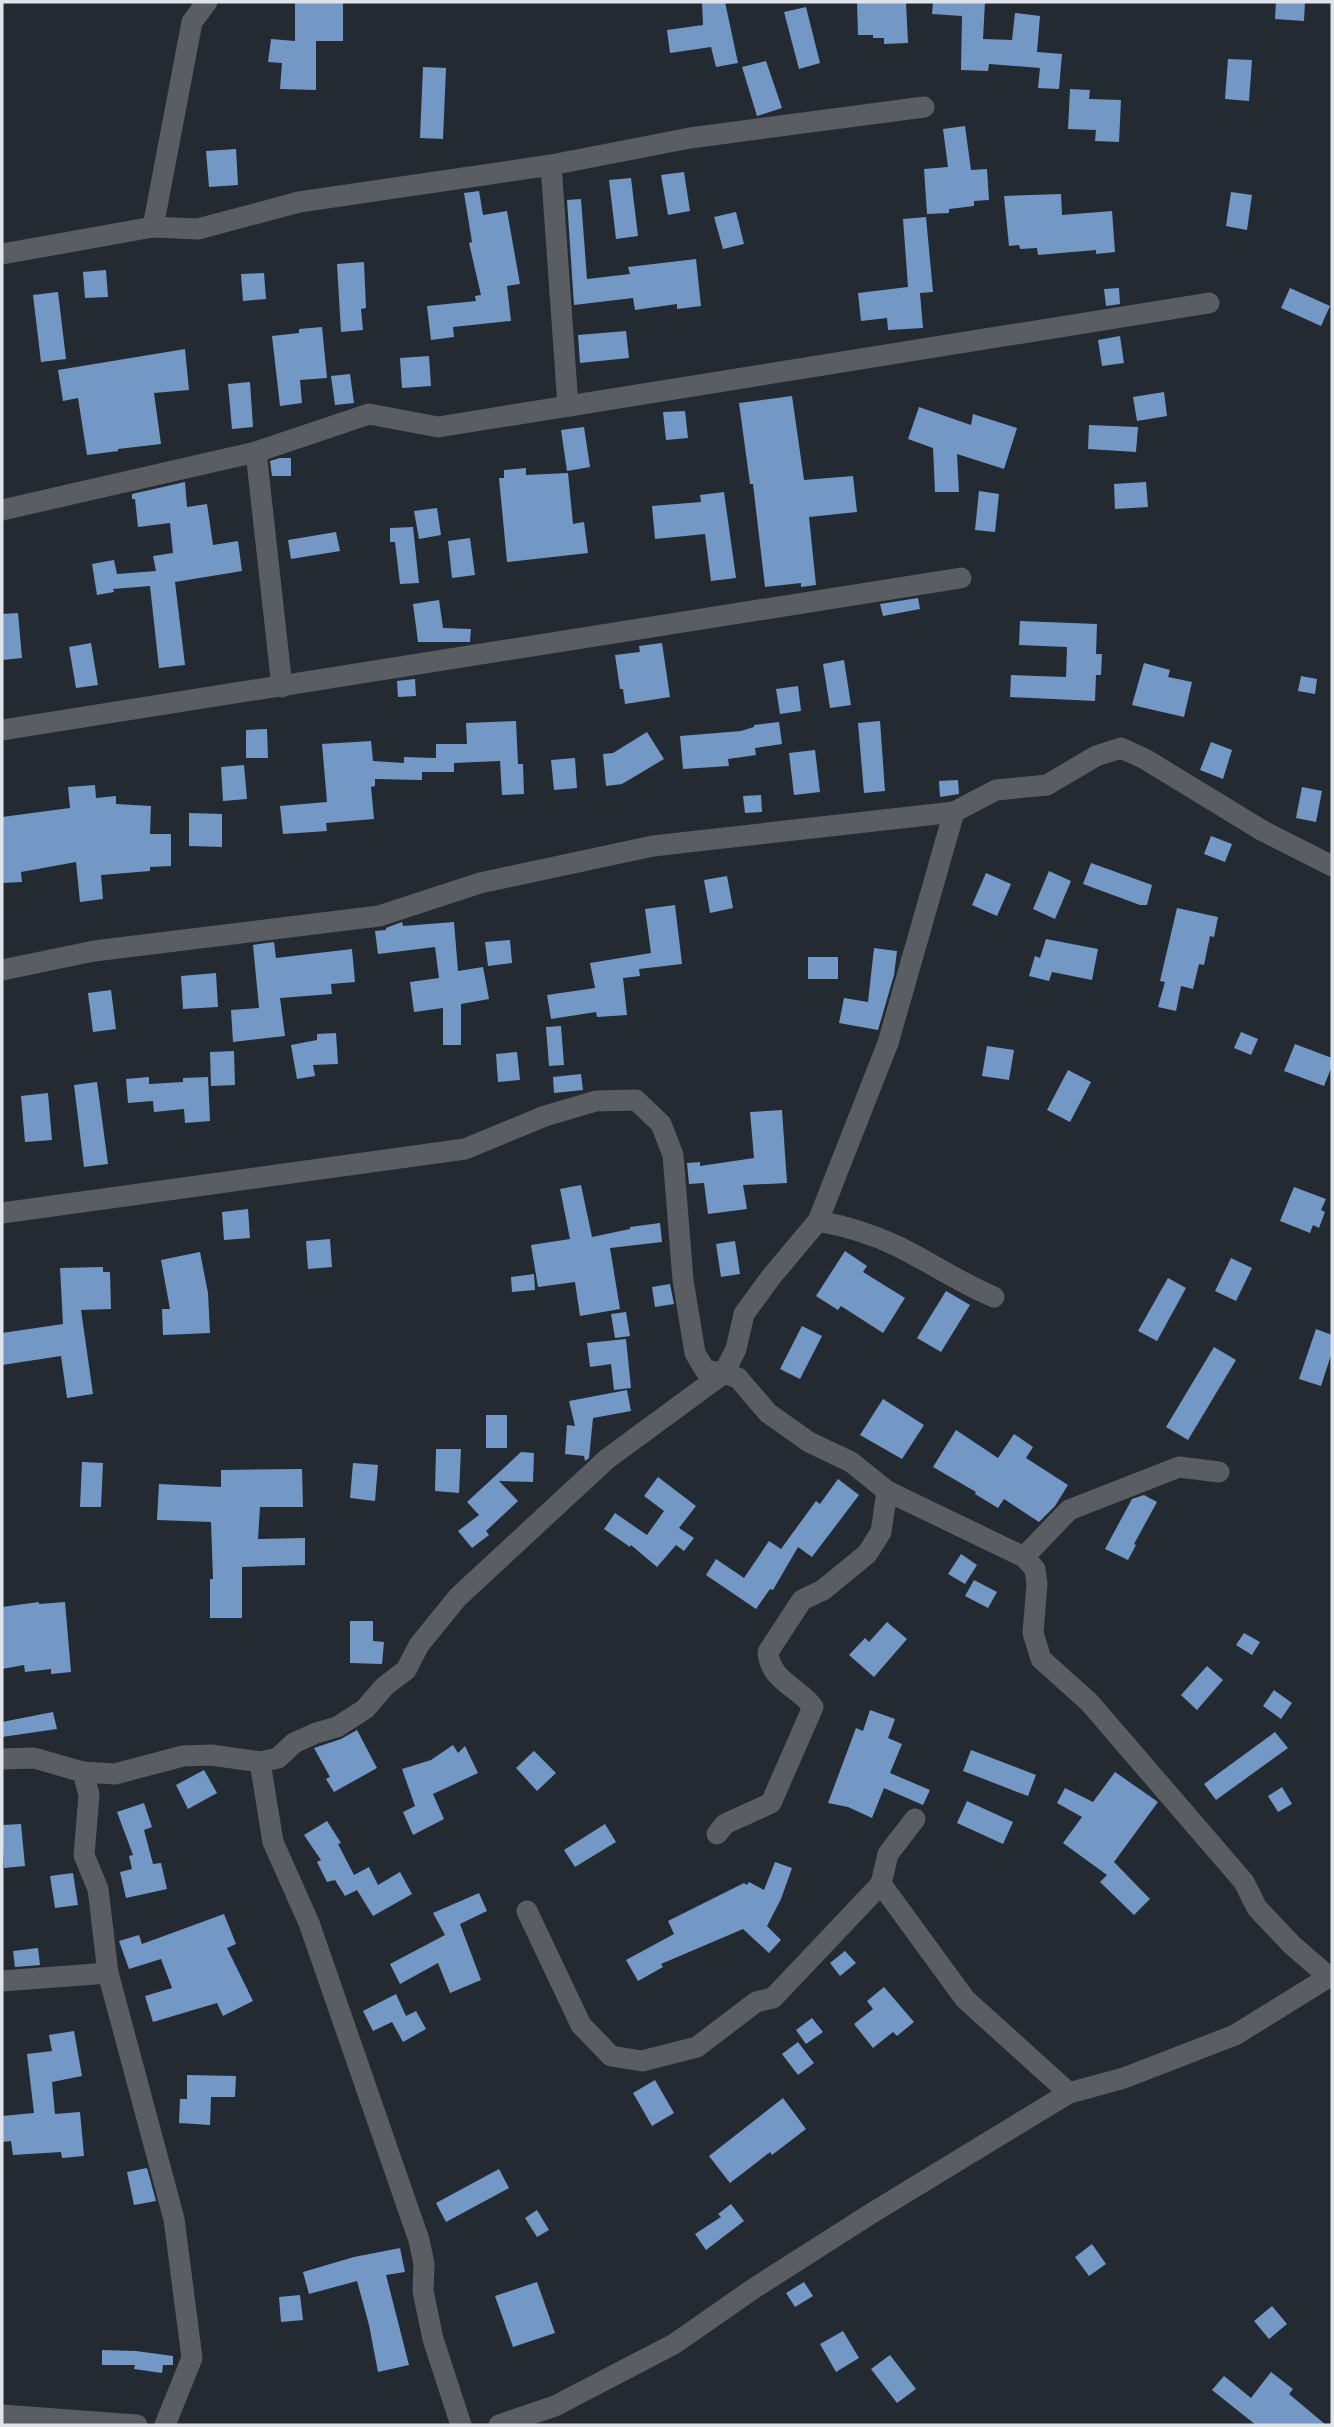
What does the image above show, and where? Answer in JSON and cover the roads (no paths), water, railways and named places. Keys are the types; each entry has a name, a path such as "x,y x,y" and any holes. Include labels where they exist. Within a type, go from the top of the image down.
{"street":[{"path":"153,227 192,22 206,2"},
{"path":"2,254 153,227 198,229 299,202 551,165 690,138 924,107"},
{"path":"551,165 568,406"},
{"path":"2,510 256,452 369,414 438,427 1209,303"},
{"path":"256,452 282,687"},
{"path":"2,730 961,578"},
{"path":"2,970 94,951 379,916 480,883 653,846 954,812 996,790 1046,785 1096,756 1121,748 1145,759 1263,831 1332,866"},
{"path":"2,1759 34,1758 83,1772 115,1774 183,1756 211,1755 260,1762 278,1758 294,1743 337,1727 365,1709 385,1686 406,1670 419,1645 458,1597 607,1459 724,1373 736,1349 744,1314 771,1277 818,1222 888,1043 954,812"},
{"path":"2,1213 465,1149 545,1116 596,1101 636,1100 661,1124 673,1155 683,1280 695,1353 705,1370 738,1378 768,1413 809,1442 851,1462 887,1491 1024,1557 1035,1569 1037,1584 1033,1633 1041,1659 1089,1702 1244,1882 1257,1908 1292,1945 1331,1976 1235,2035 1124,2078 1069,2093 872,2213 756,2287 674,2344 555,2406 499,2425"},
{"path":"818,1222 845,1226 895,1245 966,1286 994,1297"},
{"path":"1024,1557 1069,1510 1179,1467 1219,1472"},
{"path":"717,1834 725,1824 771,1802 813,1707 782,1681 768,1661 768,1652 802,1600 823,1590 867,1554 881,1532 887,1491"},
{"path":"260,1762 273,1842 309,1923 419,2240 424,2264 423,2291 433,2339 461,2425"},
{"path":"83,1772 89,1795 85,1854 98,1889 108,1973 174,2219 192,2358 165,2425"},
{"path":"527,1911 581,2025 611,2056 642,2060 697,2047 756,2002 773,1998 881,1884 888,1854 915,1819"},
{"path":"881,1884 965,1999 1069,2093"},
{"path":"2,1981 108,1973"},
{"path":"2,2414 137,2425"}]}
